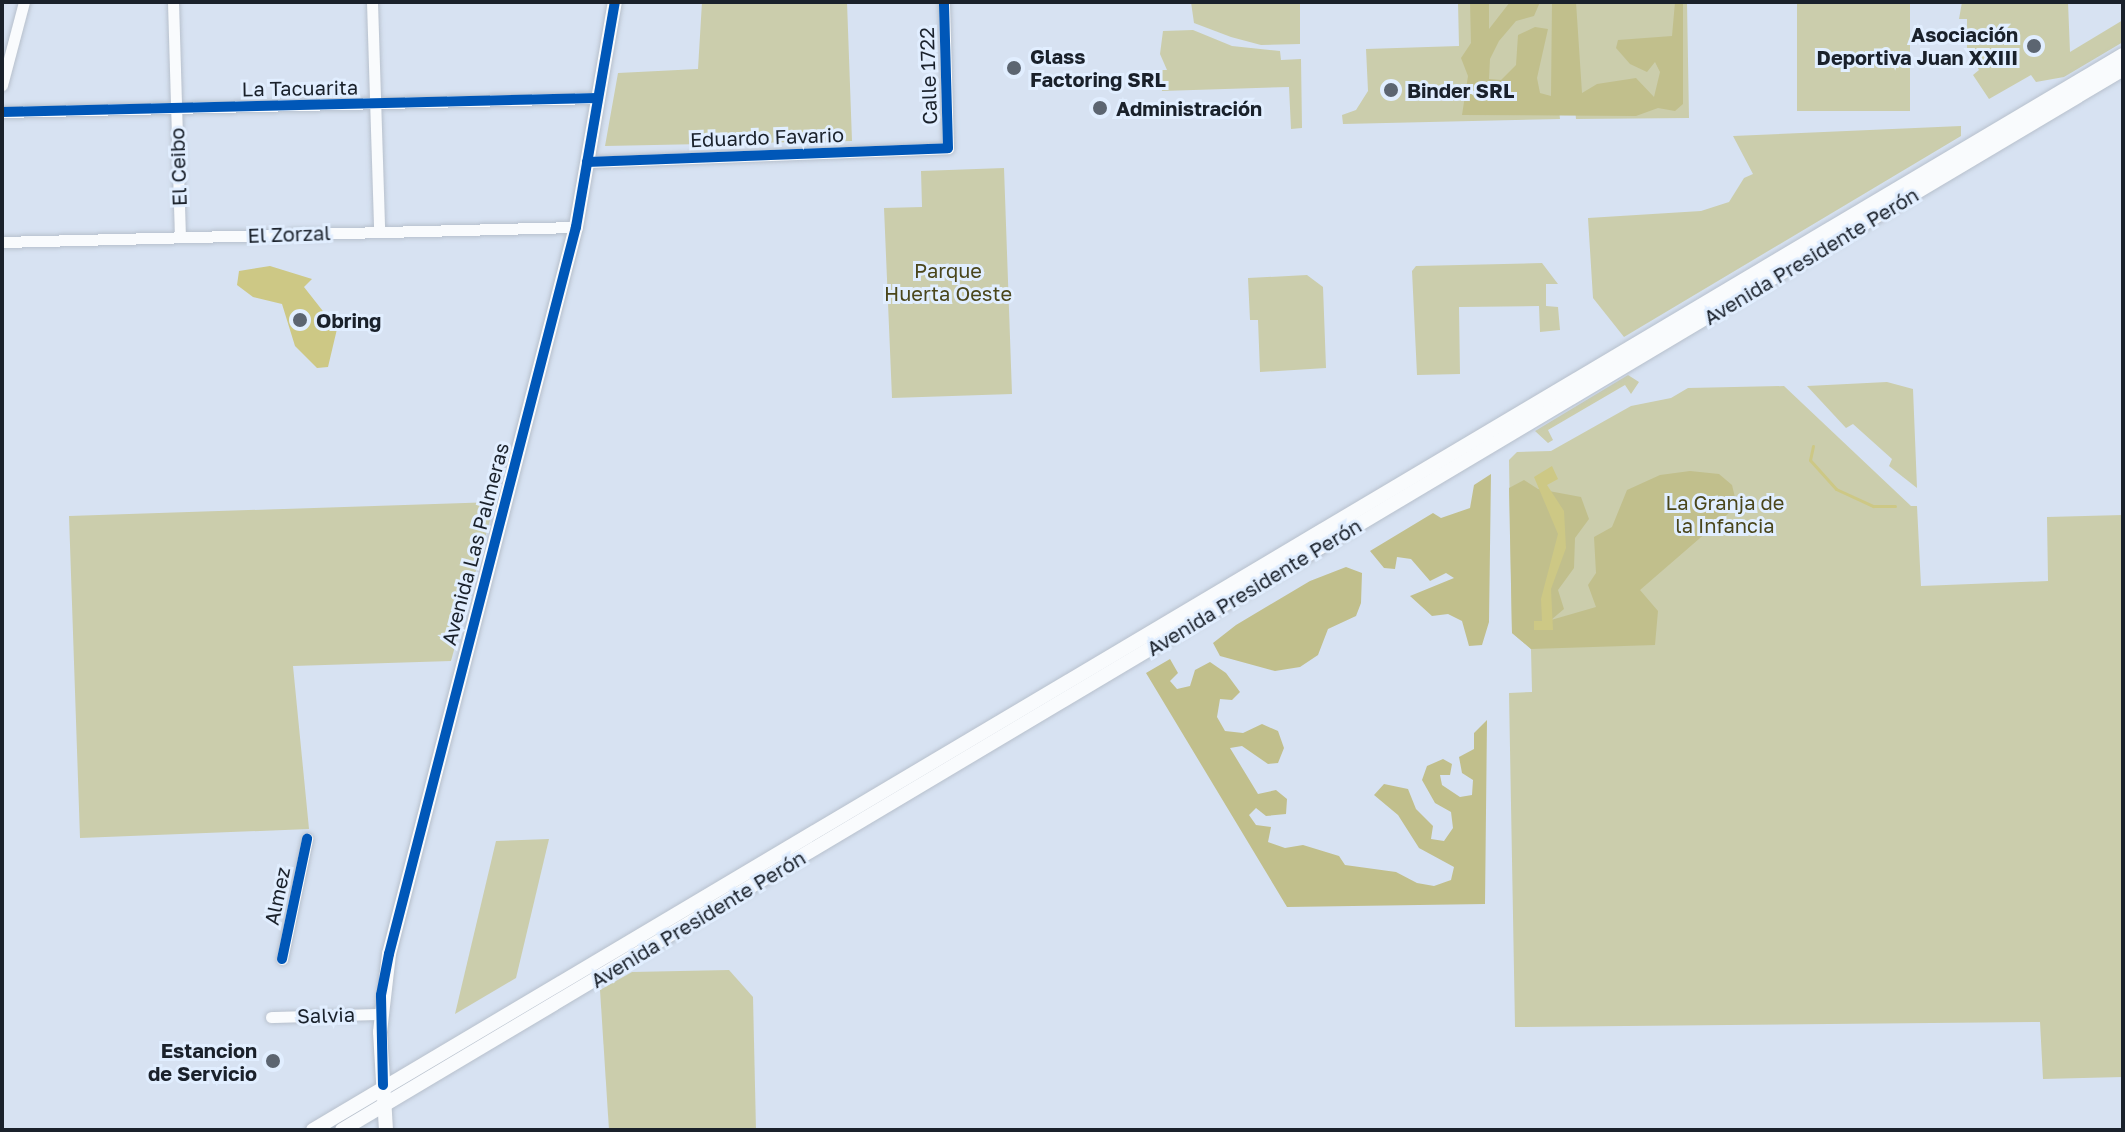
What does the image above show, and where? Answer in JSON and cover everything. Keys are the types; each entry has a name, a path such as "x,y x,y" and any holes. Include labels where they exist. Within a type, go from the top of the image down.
{"main road":[{"name":"Avenida Las Palmeras","path":"386,1130 380,1014 389,954 576,227 615,2"},
{"name":"Avenida Presidente Perón","path":"313,1130 383,1085 2123,55"},
{"name":"Avenida Presidente Perón","path":"342,1130 2123,69"}],"street":[{"path":"2,85 24,2"},
{"name":"El Ceibo","path":"173,2 180,237"},
{"path":"372,2 379,231"},
{"name":"Calle 1722","path":"944,2 948,148"},
{"name":"La Tacuarita","path":"2,112 598,98"},
{"name":"Eduardo Favario","path":"587,162 948,148"},
{"name":"El Zorzal","path":"2,242 576,227"},
{"name":"Almez","path":"282,959 307,839"},
{"name":"Salvia","path":"271,1017 380,1014"}],"green space":[{"path":"702,2 847,2 852,141 605,146 618,73 698,69"},
{"path":"1191,2 1300,2 1300,44 1261,45 1194,23"},
{"path":"1458,2 1687,2 1689,118 1576,119 1571,69 1555,69 1560,119 1343,124 1342,115 1356,110 1368,91 1366,49 1459,46"},
{"path":"1470,2 1489,2 1489,29 1510,2 1540,2 1534,16 1516,21 1499,41 1490,59 1489,79 1501,80 1516,65 1518,35 1535,27 1548,29 1537,78 1540,93 1551,96 1552,2 1576,2 1582,93 1597,84 1636,78 1654,97 1660,72 1655,62 1647,72 1630,64 1616,48 1618,40 1672,36 1675,2 1683,2 1683,104 1675,111 1658,108 1636,116 1462,115 1468,76 1461,58 1471,43"},
{"path":"1797,2 1910,2 1910,111 1797,111"},
{"path":"1962,2 2068,2 2070,52 2123,20 2123,42 2064,77 2036,82 2031,75 1989,99 1973,75 1979,70 1967,51 1967,19 1959,19"},
{"path":"1193,30 1232,46 1280,51 1281,60 1301,59 1302,128 1291,129 1289,87 1162,91 1162,70 1167,70 1160,54 1163,31"},
{"path":"1961,126 1961,136 1624,337 1593,298 1588,218 1701,211 1729,202 1744,178 1753,174 1733,136"},
{"name":"Parque Huerta Oeste","path":"1004,168 1012,394 892,398 884,208 922,207 921,171"},
{"path":"1542,263 1558,284 1546,284 1546,306 1558,307 1560,330 1540,332 1539,306 1459,307 1460,374 1417,375 1412,271 1416,266"},
{"path":"1307,275 1323,287 1326,368 1260,372 1258,320 1250,320 1248,278"},
{"path":"1628,375 1639,382 1631,394 1625,385 1548,430 1553,440 1548,443 1535,431"},
{"path":"1887,382 1913,389 1917,488 1889,466 1892,459 1853,424 1846,428 1807,386"},
{"name":"La Granja de la Infancia","path":"1784,386 1911,506 1917,506 1921,586 2048,581 2047,517 2123,515 2123,1077 2043,1079 2040,1022 1515,1027 1509,693 1532,692 1531,649 1512,633 1509,460 1517,452 1551,451 1631,406 1671,398 1688,388"},
{"name":"La Granja de la Infancia","path":"1690,471 1719,474 1732,485 1737,506 1640,590 1658,611 1655,645 1531,649 1512,633 1509,488 1524,480 1538,489 1581,497 1589,519 1575,538 1574,568 1558,590 1564,609 1551,620 1596,607 1588,585 1596,573 1594,537 1612,527 1627,490 1660,475"},
{"path":"1491,474 1489,622 1482,645 1469,646 1462,621 1448,614 1432,616 1410,596 1454,578 1446,573 1430,581 1411,559 1397,557 1395,569 1384,568 1370,551 1433,513 1441,518 1470,508 1474,485"},
{"path":"495,502 451,661 293,666 309,829 80,838 69,516"},
{"path":"1346,567 1362,573 1361,603 1356,616 1328,629 1318,655 1300,667 1275,671 1220,656 1213,643 1236,625 1310,581"},
{"path":"1170,659 1178,673 1170,681 1177,689 1190,686 1195,670 1210,662 1226,673 1240,692 1232,700 1220,699 1217,717 1225,731 1243,733 1262,724 1278,731 1284,748 1278,763 1268,764 1242,746 1230,748 1258,794 1276,790 1287,799 1286,814 1266,816 1256,808 1249,815 1256,825 1271,827 1268,842 1285,848 1303,845 1339,856 1345,865 1396,872 1417,883 1434,886 1451,880 1454,867 1419,848 1398,815 1374,795 1384,784 1408,789 1416,809 1433,826 1431,839 1444,841 1453,828 1451,812 1435,803 1422,780 1427,766 1443,759 1452,764 1450,775 1440,775 1442,785 1460,797 1472,795 1473,780 1462,773 1459,757 1474,749 1474,733 1487,720 1485,904 1287,907 1146,673"},
{"path":"549,839 516,978 455,1014 496,841"},
{"path":"729,970 753,997 756,1130 609,1130 600,990 632,972"}],"shaded area":[{"path":"270,266 312,279 304,287 337,329 328,367 317,368 295,346 282,304 253,297 237,285 239,271"},
{"path":"1552,466 1558,479 1547,485 1564,511 1566,548 1551,589 1553,630 1534,630 1534,621 1542,621 1541,599 1558,534 1534,477"}],"waterway":[{"path":"1813,446 1810,460 1836,489 1873,506 1895,506"}],"cycle path":[{"path":"383,1085 381,995 389,954 576,227 615,2"},
{"path":"587,162 948,148 944,2"},
{"path":"2,112 598,98"},
{"path":"282,959 307,839"}],"place":[{"name":"Asociación Deportiva Juan XXIII","path":"2034,46"},
{"name":"Glass Factoring SRL","path":"1014,68"},
{"name":"Binder SRL","path":"1391,90"},
{"name":"Administración","path":"1100,108"},
{"name":"Obring","path":"300,320"},
{"name":"Estancion de Servicio","path":"273,1061"}]}
